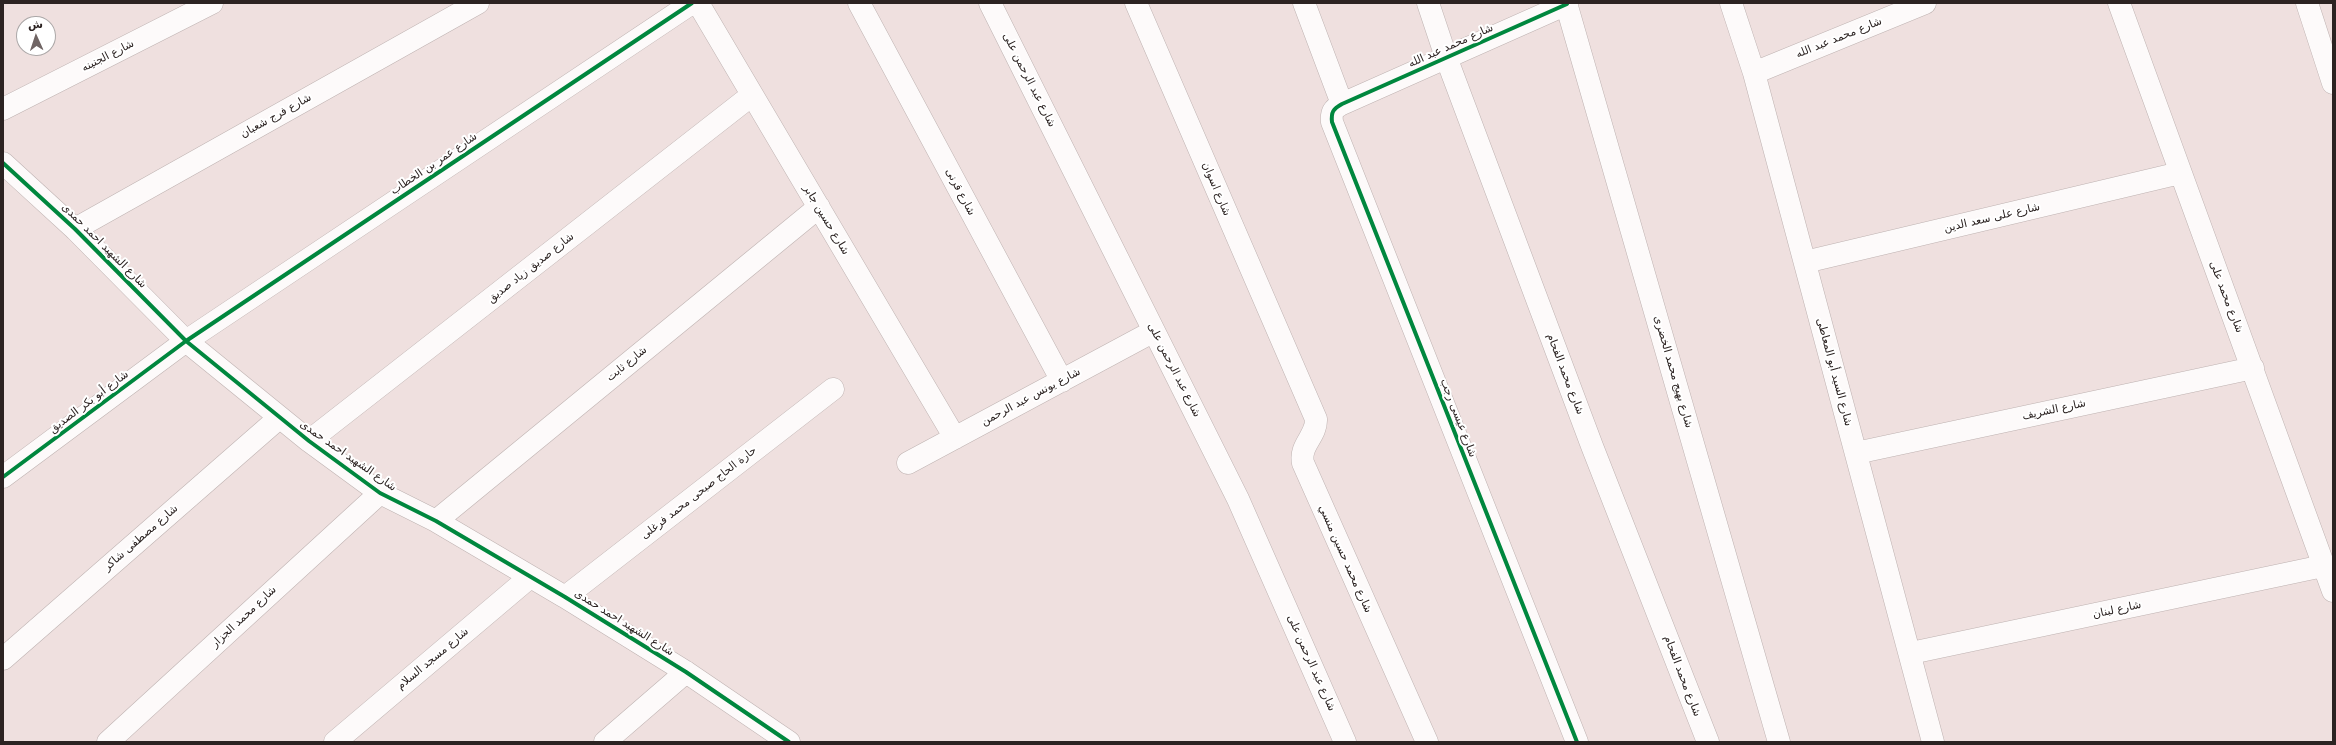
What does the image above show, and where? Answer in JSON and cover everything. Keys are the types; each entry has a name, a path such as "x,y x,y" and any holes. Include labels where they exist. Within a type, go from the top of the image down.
{"street":[{"name":"شارع الجنينه","path":"3,109 212,3"},
{"name":"شارع فرج شعبان","path":"75,229 478,3"},
{"name":"شارع عمر بن الخطاب","path":"186,341 692,3"},
{"name":"شارع حسين جابر","path":"698,3 955,438"},
{"name":"شارع قرنى","path":"859,3 1062,381"},
{"name":"شارع عبد الرحمن على","path":"990,3 1238,499 1345,742"},
{"name":"شارع اسوان","path":"1136,3 1297,375"},
{"path":"1304,3 1342,104"},
{"name":"شارع محمد الفحام","path":"1428,3 1446,57 1592,446 1708,742"},
{"name":"شارع السيد أبو المعاطى","path":"1731,3 1754,73 1911,653 1933,742"},
{"name":"شارع محمد عبد الله","path":"1754,73 1925,3"},
{"name":"شارع محمد على","path":"2118,3 2253,368 2323,566 2333,590"},
{"path":"2308,3 2333,83"},
{"name":"شارع محمد عبد الله","path":"1342,104 1567,4"},
{"name":"شارع بهيج محمد الخضرى","path":"1567,4 1779,742"},
{"name":"شارع صديق زياد صديق","path":"309,441 752,95"},
{"name":"شارع عيسى رجب","path":"1342,104 1333,110 1332,122 1577,742"},
{"name":"شارع الشهيد احمد حمدى","path":"3,163 75,229 186,341 309,441 380,493 436,521 565,597 686,672 789,742"},
{"name":"شارع على سعد الدين","path":"1805,262 2180,173"},
{"name":"شارع ثابت","path":"436,521 819,207"},
{"name":"شارع يونس عبد الرحمن","path":"908,463 1154,332"},
{"name":"شارع أبو بكر الصديق","path":"3,477 186,341"},
{"name":"شارع الشريف","path":"1856,453 2253,368"},
{"name":"شارع محمد حسين منسي","path":"1297,375 1316,419 1315,429 1302,451 1303,463 1426,742"},
{"name":"حارة الحاج صبحى محمد فرغلى","path":"565,597 833,389"},
{"name":"شارع مصطفى شاكر","path":"3,659 279,418"},
{"name":"شارع محمد الجزار","path":"108,742 380,493"},
{"name":"شارع لبنان","path":"1911,653 2323,566"},
{"name":"شارع مسجد السلام","path":"335,742 530,577"},
{"path":"605,742 686,672"}],"cycle path":[{"path":"3,477 186,341 692,3"},
{"path":"1567,4 1342,104 1333,111 1332,122 1577,742"},
{"path":"3,163 75,229 186,341 309,441 380,493 436,521 565,597 686,672 789,742"}]}
